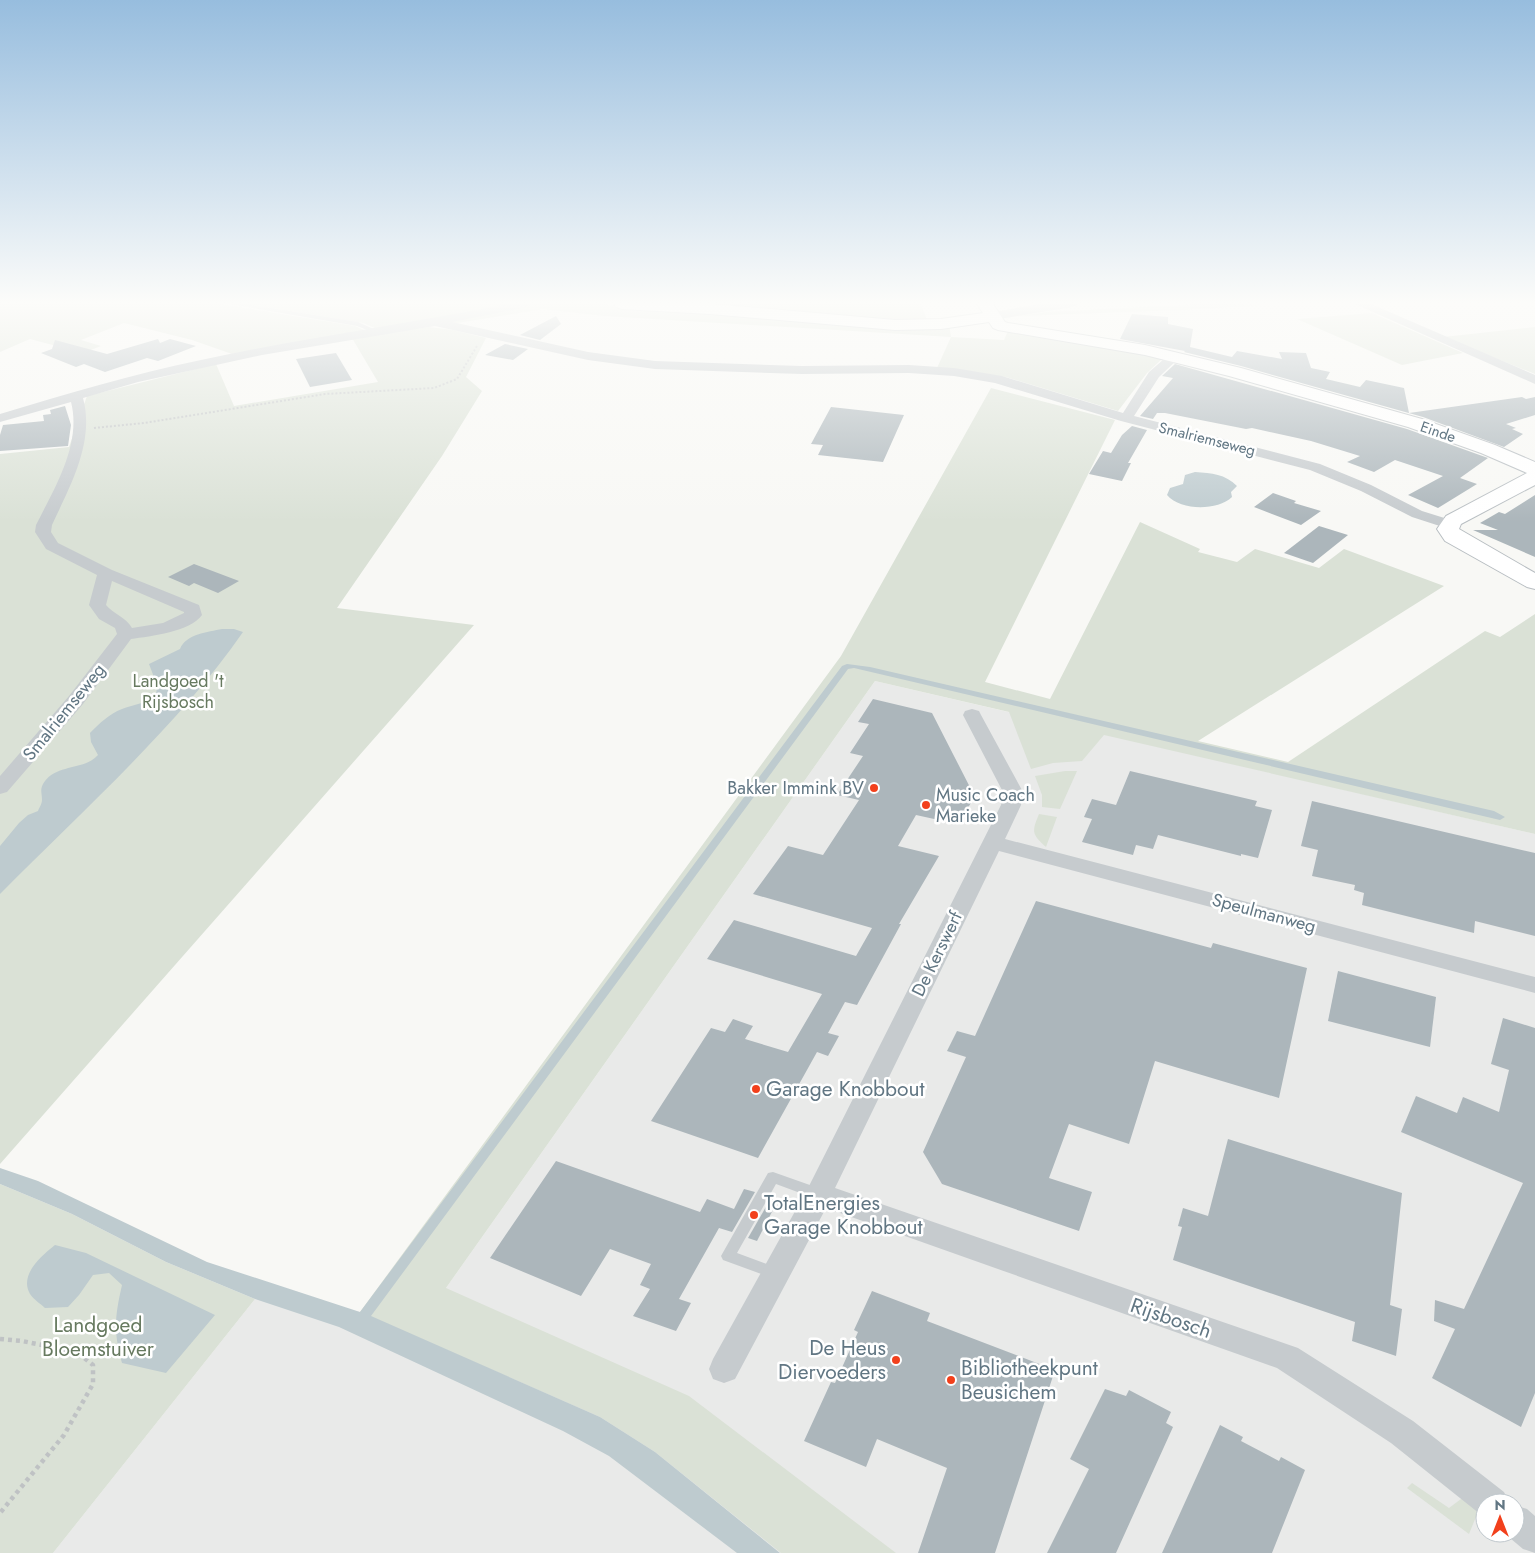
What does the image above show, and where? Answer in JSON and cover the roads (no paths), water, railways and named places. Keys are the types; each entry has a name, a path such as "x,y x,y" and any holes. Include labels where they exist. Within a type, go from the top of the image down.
{"street":[{"name":"Smalriemseweg","path":"0,418 76,395 150,376"},
{"name":"Smalriemseweg","path":"981,376 997,379 1126,418 1315,467 1366,488 1417,514 1449,524"},
{"path":"1126,418 1153,376"},
{"name":"Einde","path":"1251,376 1415,423 1488,449 1535,469"},
{"path":"76,395 82,411 81,430 66,475 44,525 43,532 52,546 106,573 193,609 193,615 178,625 126,634 122,625 105,616 97,605 106,573"},
{"path":"1535,477 1453,520 1449,524 1449,532 1453,536 1535,582"},
{"path":"101,593 135,585"},
{"name":"Smalriemseweg","path":"0,788 76,700 126,634"},
{"name":"De Kerswerf","path":"724,1369 819,1194 1011,805 1013,792 972,715"},
{"name":"Speulmanweg","path":"992,842 1535,985"},
{"name":"Rijsbosch","path":"819,1194 1287,1358 1402,1432 1479,1493"},
{"path":"1525,1529 1535,1537"}],"lane":[{"path":"776,1274 728,1256 772,1177 819,1194"}],"place":[{"name":"Bakker Immink BV","path":"874,788"},
{"name":"Music Coach Marieke","path":"926,805"},
{"name":"Garage Knobbout","path":"756,1089"},
{"name":"TotalEnergies Garage Knobbout","path":"754,1215"},
{"name":"De Heus Diervoeders","path":"896,1360"},
{"name":"Bibliotheekpunt Beusichem","path":"951,1380"}],"park label":[{"name":"Landgoed 't Rijsbosch","path":"178,691"},
{"name":"Landgoed Bloemstuiver","path":"98,1337"}]}
